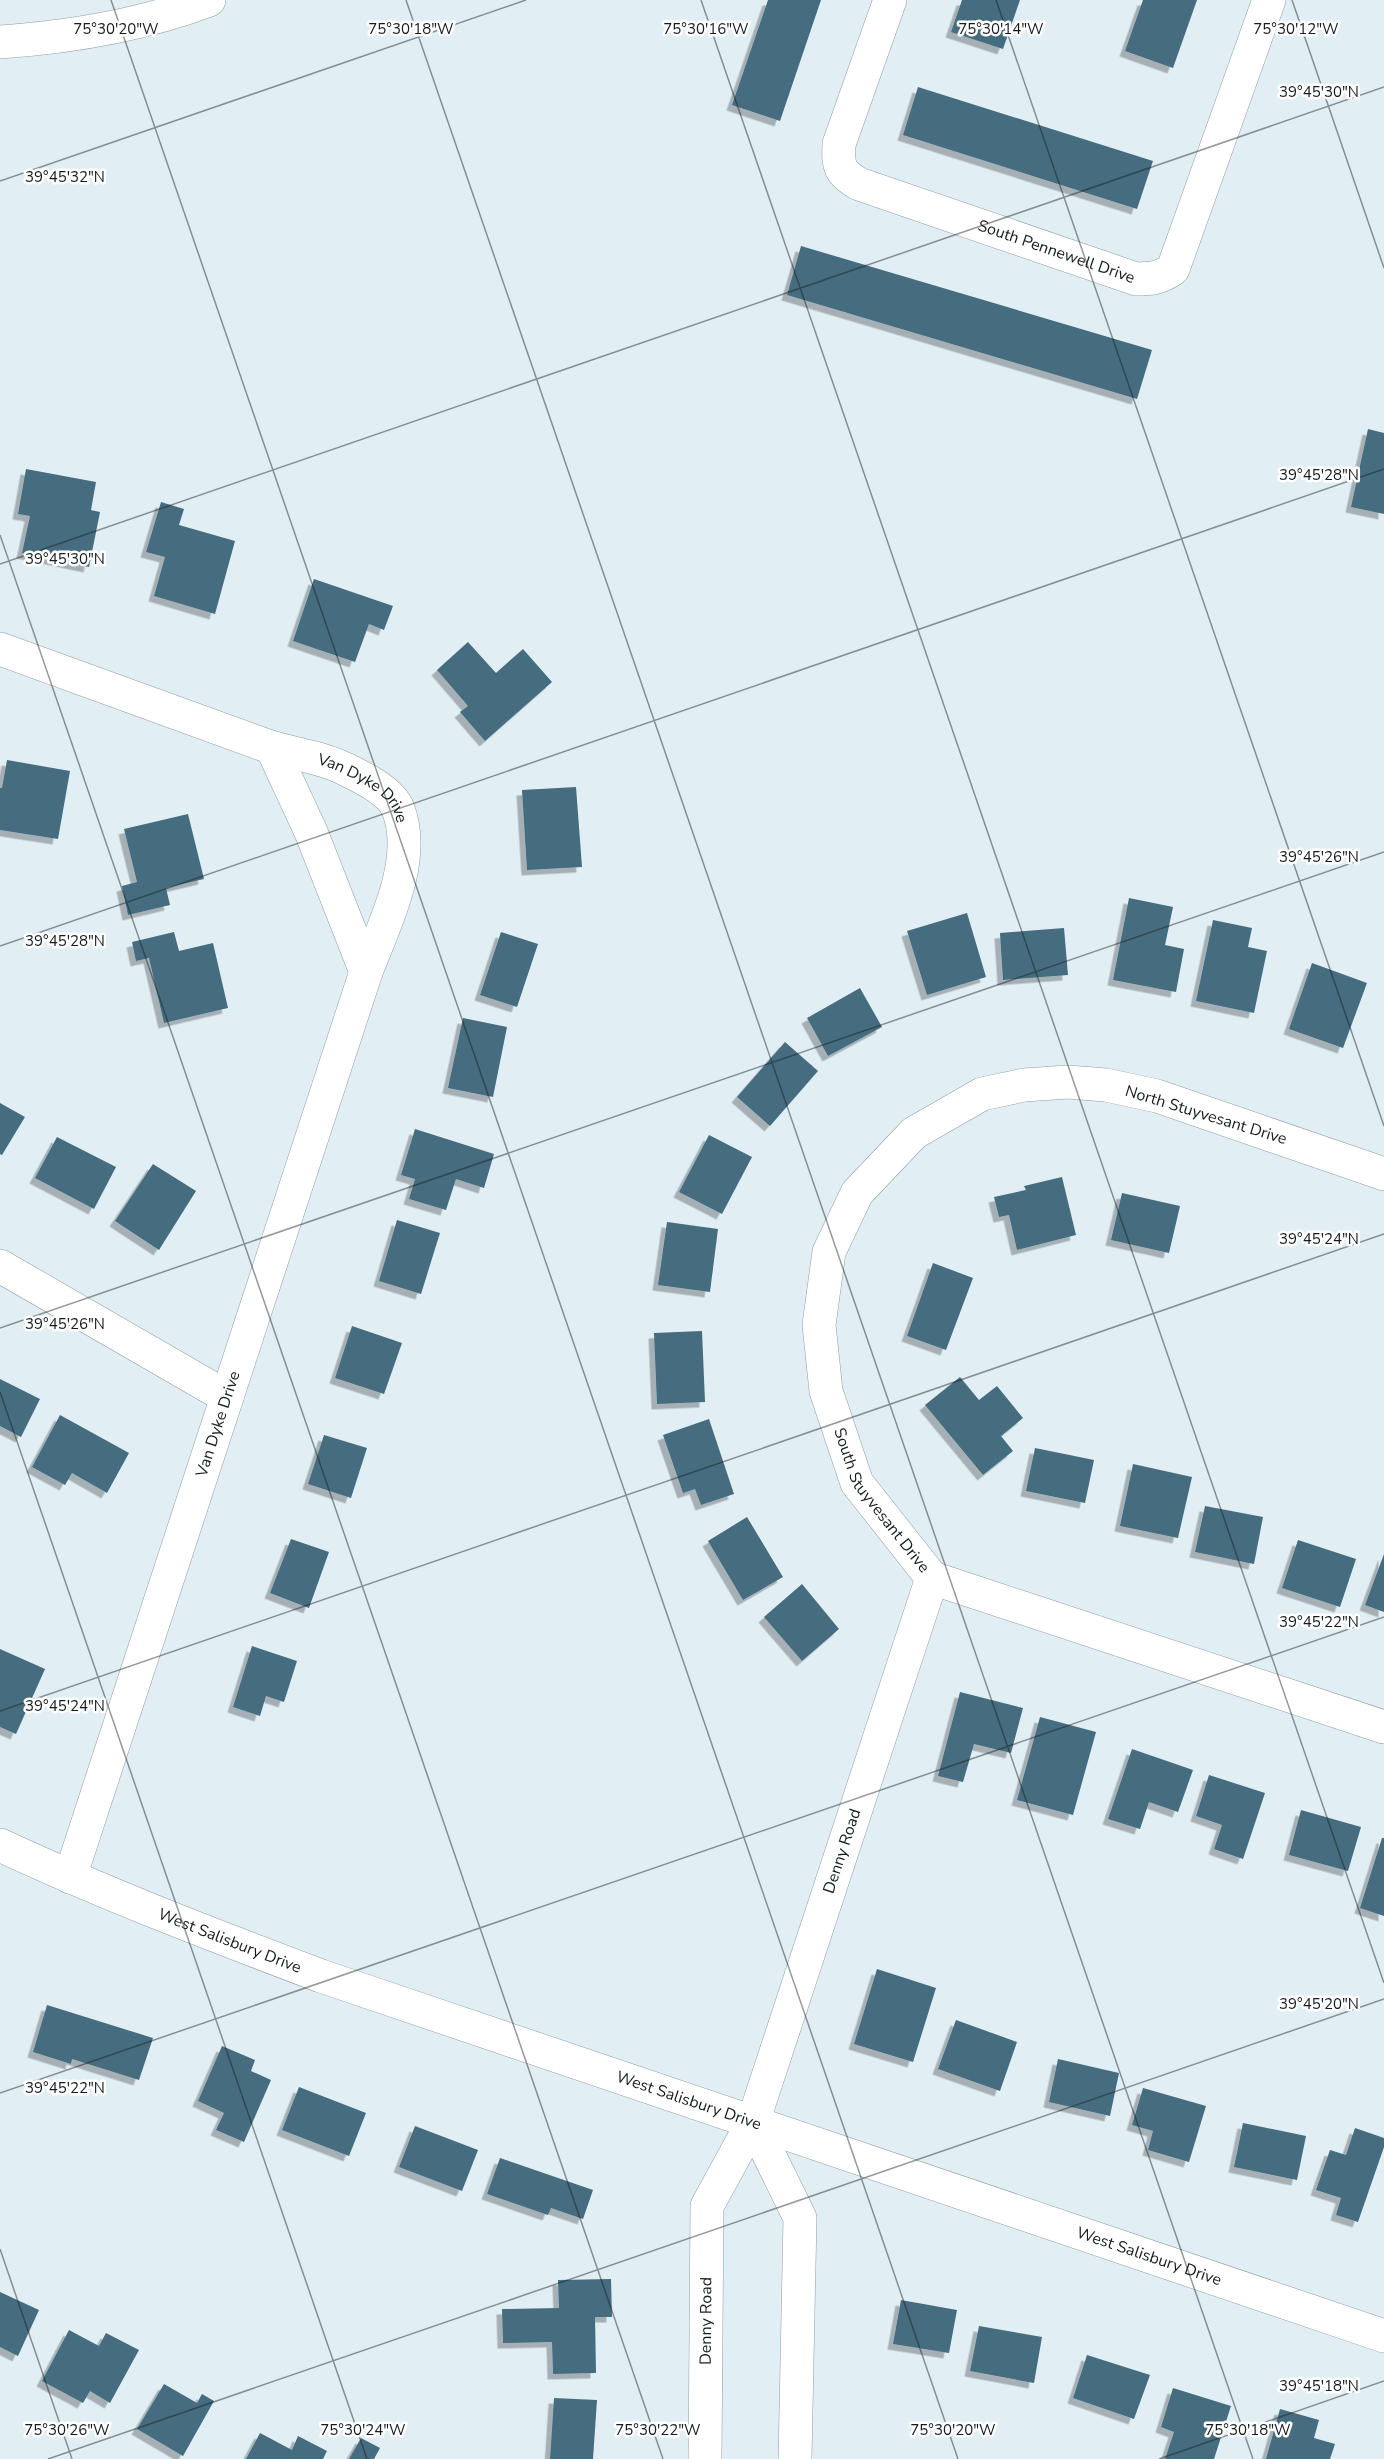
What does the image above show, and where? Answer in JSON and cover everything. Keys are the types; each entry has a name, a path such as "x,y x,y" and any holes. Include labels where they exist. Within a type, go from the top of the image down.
{"street":[{"path":"0,42 87,31 144,20 209,0"},
{"name":"South Pennewell Drive","path":"890,0 839,144 838,162 844,175 859,184 1136,279 1161,278 1173,270 1269,0"},
{"name":"Van Dyke Drive","path":"0,649 272,747 343,767 378,786 398,808 403,836 403,864 395,896 366,972 70,1877"},
{"name":"Van Dyke Drive","path":"272,747 320,852 366,972"},
{"name":"North Stuyvesant Drive","path":"1024,1085 1068,1082 1106,1085 1157,1096 1384,1174"},
{"name":"South Stuyvesant Drive","path":"1024,1085 982,1094 914,1133 857,1192 829,1252 819,1325 826,1391 857,1483 932,1578 1384,1727"},
{"path":"0,1266 227,1397"},
{"name":"Denny Road","path":"705,2459 707,2206 753,2122 932,1578"},
{"name":"West Salisbury Drive","path":"0,1845 70,1877 192,1927 321,1976 1384,2336"},
{"path":"753,2122 800,2218 795,2459"}],"building":[{"path":"768,0 821,0 780,121 732,105"},
{"path":"962,0 1020,0 1003,49 951,32"},
{"path":"1143,0 1197,0 1173,68 1125,51"},
{"path":"918,87 1153,161 1137,209 903,135"},
{"path":"801,246 1152,350 1137,399 787,295"},
{"path":"1368,429 1384,433 1384,514 1351,507"},
{"path":"26,469 96,482 91,510 100,512 89,567 22,553 30,516 18,514"},
{"path":"161,502 184,509 179,525 235,541 215,614 154,596 165,557 146,552"},
{"path":"314,579 393,606 384,630 369,624 355,662 293,641"},
{"path":"468,642 496,673 523,649 552,682 485,741 460,712 468,706 437,670"},
{"path":"7,760 70,771 58,839 0,830 0,788 2,788"},
{"path":"576,787 582,867 527,870 522,790"},
{"path":"188,814 204,879 166,888 170,905 128,915 122,886 137,882 124,829"},
{"path":"1129,898 1173,907 1165,945 1184,949 1176,992 1113,980"},
{"path":"967,913 986,977 927,995 907,931"},
{"path":"1213,920 1252,928 1248,947 1267,951 1254,1013 1196,1001"},
{"path":"1064,928 1068,975 1003,980 1000,933"},
{"path":"174,932 179,951 213,943 228,1008 164,1023 149,958 136,961 132,942"},
{"path":"501,932 538,944 517,1007 480,995"},
{"path":"1312,963 1367,983 1343,1048 1289,1029"},
{"path":"860,988 882,1027 828,1056 807,1018"},
{"path":"463,1018 507,1027 493,1097 448,1088"},
{"path":"785,1042 818,1071 770,1126 737,1097"},
{"path":"0,1103 25,1117 2,1155 0,1154"},
{"path":"415,1129 494,1154 484,1188 456,1179 446,1210 409,1199 415,1179 401,1175"},
{"path":"709,1135 752,1157 722,1214 679,1192"},
{"path":"57,1137 116,1167 94,1209 35,1178"},
{"path":"153,1164 196,1191 159,1250 115,1221"},
{"path":"1062,1177 1076,1235 1017,1250 1009,1215 999,1217 994,1197 1026,1190 1024,1186"},
{"path":"1122,1193 1180,1206 1169,1253 1111,1240"},
{"path":"397,1220 440,1233 421,1294 379,1281"},
{"path":"667,1222 718,1229 710,1292 658,1285"},
{"path":"933,1263 973,1278 946,1350 907,1336"},
{"path":"352,1326 402,1343 384,1394 335,1378"},
{"path":"702,1331 705,1402 657,1404 654,1333"},
{"path":"960,1377 979,1400 997,1386 1023,1418 1001,1436 1013,1451 983,1475 925,1405"},
{"path":"0,1379 40,1399 21,1437 0,1426"},
{"path":"60,1415 129,1453 107,1493 72,1473 65,1485 32,1467"},
{"path":"709,1419 734,1494 701,1505 695,1489 683,1493 663,1435"},
{"path":"324,1435 367,1448 351,1498 308,1484"},
{"path":"1035,1448 1094,1460 1085,1503 1026,1491"},
{"path":"1133,1464 1192,1477 1178,1538 1120,1526"},
{"path":"1205,1506 1263,1517 1254,1564 1195,1552"},
{"path":"747,1517 783,1577 743,1600 708,1541"},
{"path":"291,1539 329,1552 309,1608 270,1593"},
{"path":"1298,1540 1356,1559 1340,1607 1282,1588"},
{"path":"1384,1554 1384,1612 1365,1605"},
{"path":"802,1584 839,1629 802,1661 764,1617"},
{"path":"252,1646 297,1661 284,1702 266,1696 260,1716 233,1707"},
{"path":"0,1649 45,1669 16,1734 0,1727"},
{"path":"960,1692 1023,1708 1011,1753 974,1744 963,1782 938,1776"},
{"path":"1040,1717 1096,1732 1073,1815 1017,1800"},
{"path":"1132,1749 1193,1770 1178,1812 1149,1802 1140,1829 1108,1819"},
{"path":"1209,1775 1265,1793 1243,1859 1214,1849 1222,1825 1196,1816"},
{"path":"1301,1810 1361,1827 1348,1871 1289,1855"},
{"path":"1382,1838 1384,1838 1384,1916 1360,1908"},
{"path":"877,1969 936,1988 913,2062 854,2044"},
{"path":"47,2005 153,2038 139,2080 72,2059 71,2064 33,2052"},
{"path":"956,2020 1017,2042 1000,2091 938,2069"},
{"path":"222,2046 255,2060 251,2071 271,2080 244,2142 216,2130 224,2113 198,2101"},
{"path":"1058,2059 1119,2073 1110,2116 1049,2102"},
{"path":"299,2087 366,2113 349,2156 282,2130"},
{"path":"1143,2088 1206,2106 1189,2162 1148,2150 1153,2131 1132,2125"},
{"path":"1243,2123 1306,2136 1297,2180 1234,2167"},
{"path":"415,2126 478,2150 462,2191 399,2167"},
{"path":"1355,2128 1384,2138 1384,2147 1358,2222 1336,2215 1341,2198 1316,2190 1330,2150 1346,2155"},
{"path":"500,2158 593,2190 583,2219 551,2208 548,2215 487,2194"},
{"path":"611,2279 612,2317 595,2317 596,2373 553,2374 552,2342 503,2343 502,2309 559,2308 558,2280"},
{"path":"0,2292 39,2310 18,2356 0,2347"},
{"path":"901,2300 957,2310 949,2353 893,2344"},
{"path":"979,2326 1042,2337 1034,2383 970,2371"},
{"path":"69,2330 99,2346 106,2333 139,2350 110,2403 90,2391 83,2403 42,2381"},
{"path":"1087,2355 1150,2375 1134,2419 1073,2398"},
{"path":"164,2384 197,2403 202,2394 214,2401 183,2456 137,2429"},
{"path":"1173,2388 1231,2406 1214,2459 1165,2459 1174,2432 1161,2427"},
{"path":"554,2398 597,2400 593,2459 550,2459"},
{"path":"1280,2409 1319,2420 1314,2438 1335,2444 1330,2459 1266,2459"},
{"path":"260,2433 292,2450 298,2436 327,2451 323,2459 246,2459"},
{"path":"361,2438 380,2448 374,2459 349,2459"}]}
